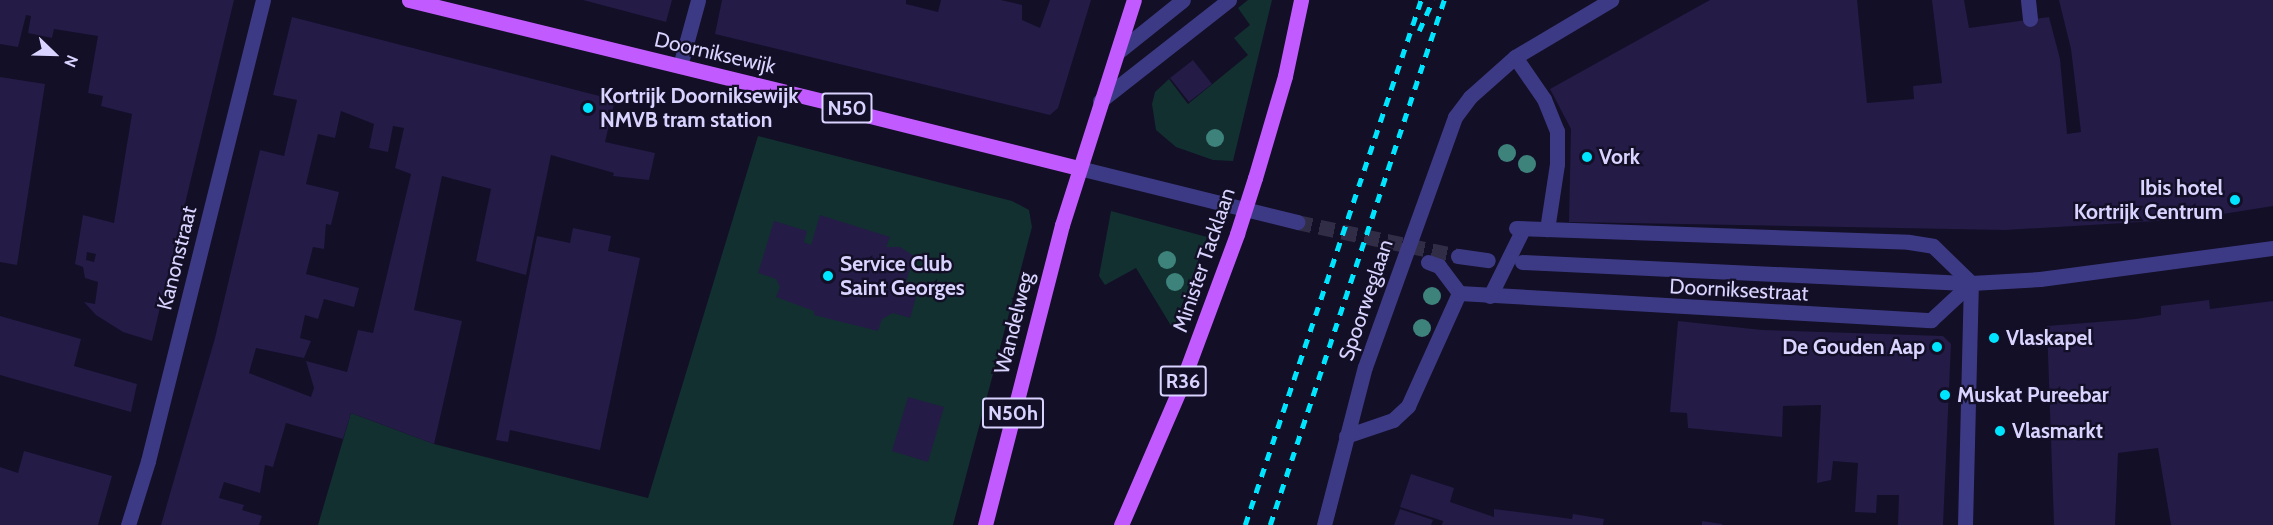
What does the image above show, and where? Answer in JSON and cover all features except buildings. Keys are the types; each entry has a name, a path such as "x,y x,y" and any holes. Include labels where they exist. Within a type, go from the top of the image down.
{"main road":[{"name":"Doorniksewijk","path":"409,0 680,66 1079,168"},
{"name":"Minister Tacklaan","path":"1121,525 1190,361 1237,234 1256,178 1285,76 1300,0"},
{"name":"N50h","path":"1079,168 1135,1"},
{"name":"Wandelweg","path":"986,525 1041,301 1079,168"}],"street":[{"name":"Kanonstraat","path":"128,525 148,461 263,0"},
{"path":"680,66 698,0"},
{"path":"1118,52 1183,0"},
{"path":"1100,101 1229,0"},
{"name":"Spoorweglaan","path":"1324,525 1346,436 1426,191 1455,117 1470,97 1515,57 1611,0"},
{"path":"2028,0 2030,19"},
{"path":"1515,57 1544,99 1557,131 1557,164 1547,229"},
{"path":"1079,168 1298,222"},
{"path":"1490,296 1519,228 1910,242 1932,246 1971,283 1965,525"},
{"name":"Doorniksestraat","path":"1522,262 1971,283 2040,279 2273,248"},
{"path":"1458,256 1488,260"},
{"path":"1346,436 1393,420 1419,388 1459,293 1439,266 1428,262"},
{"name":"Doorniksestraat","path":"1459,293 1931,320 1971,283"}],"green space":[{"path":"1248,0 1272,0 1233,161 1213,160 1176,147 1156,130 1152,104 1155,92 1169,79 1188,104 1248,55 1234,38 1250,25 1238,8"},
{"name":"Service Club Saint Georges","path":"758,136 1012,201 1029,210 1032,227 953,525 318,525 351,413 434,444 648,498"},
{"path":"1111,211 1207,237 1173,329 1136,268 1105,285 1099,276"}],"tunnel":[{"path":"1297,222 1458,256"}],"railway":[{"path":"1245,525 1421,0"},
{"path":"1419,31 1433,0"},
{"path":"1270,525 1444,0"}],"place":[{"name":"Kortrijk Doorniksewijk NMVB tram station","path":"588,108"},
{"name":"Vork","path":"1587,157"},
{"name":"Ibis hotel Kortrijk Centrum","path":"2235,200"},
{"name":"Service Club Saint Georges","path":"828,276"},
{"name":"Vlaskapel","path":"1994,338"},
{"name":"De Gouden Aap","path":"1937,347"},
{"name":"Muskat Pureebar","path":"1945,395"},
{"name":"Vlasmarkt","path":"2000,431"}]}
